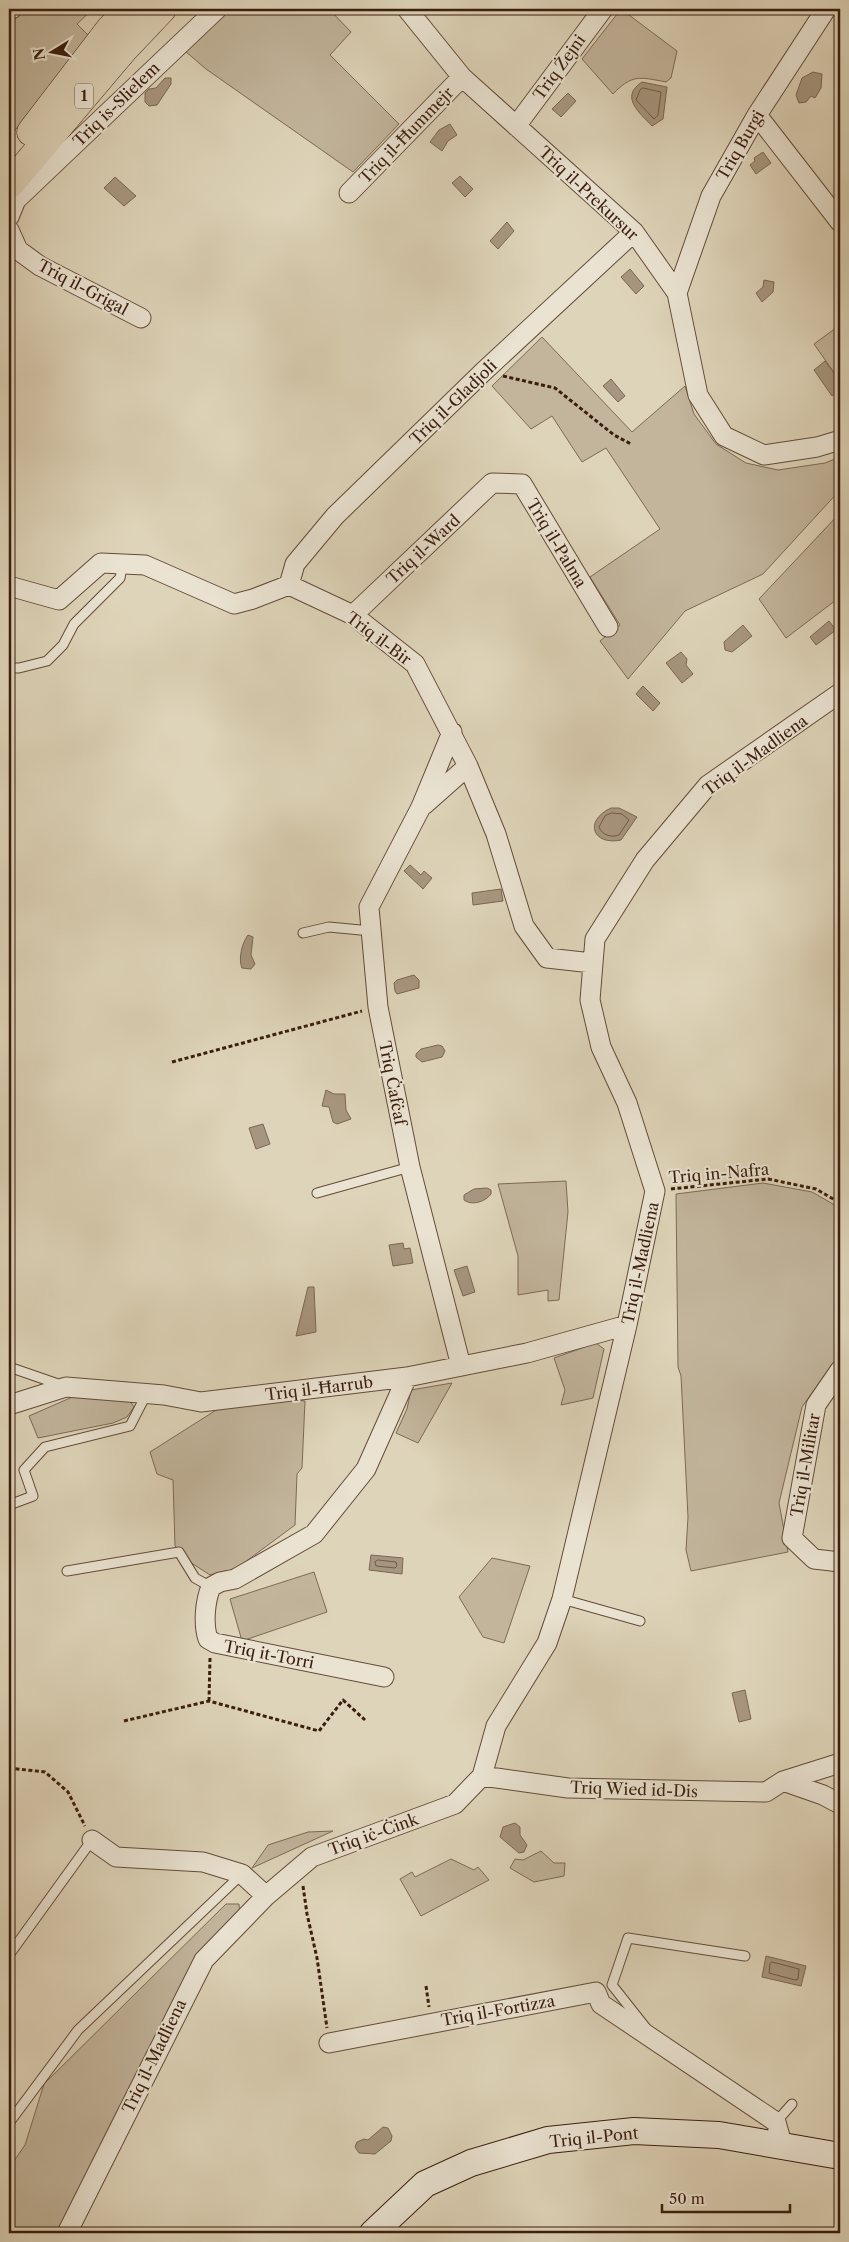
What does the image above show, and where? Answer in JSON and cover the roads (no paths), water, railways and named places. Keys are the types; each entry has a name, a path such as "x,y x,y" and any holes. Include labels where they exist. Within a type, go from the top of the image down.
{"highway":[{"name":"1","path":"9,161 110,29 130,9"},
{"name":"1","path":"11,201 125,48 162,9"}],"street":[{"name":"Triq is-Slielem","path":"11,201 217,9"},
{"name":"Triq il-Prekursur","path":"407,9 462,78 634,232 677,293 698,395 724,436 764,455 839,441"},
{"name":"Triq Żejni","path":"516,126 603,9"},
{"name":"Triq Burgi","path":"677,293 711,196 757,115 826,9"},
{"name":"Triq il-Ħummejr","path":"350,193 462,78"},
{"path":"757,115 840,222"},
{"name":"Triq il-Grigal","path":"9,230 18,250 40,266 141,318"},
{"name":"Triq il-Gladjoli","path":"289,585 295,564 335,516 483,372 634,232"},
{"name":"Triq il-Ward","path":"353,615 492,484"},
{"name":"Triq il-Palma","path":"492,484 522,484 608,627"},
{"path":"9,586 59,600 101,563 124,562 145,565 234,604 254,599 289,585"},
{"name":"Triq il-Bir","path":"289,585 353,615 415,664 468,766 496,834 524,926 547,958 592,963"},
{"name":"Triq il-Madliena","path":"482,1776 496,1726 546,1643 562,1598 627,1325 655,1191 627,1103 601,1047 590,1000 595,939 644,860 708,785 840,693"},
{"name":"Triq Ċafċaf","path":"452,732 422,808 369,907 378,1006 410,1167 461,1366"},
{"name":"Triq Ċafċaf","path":"422,808 468,766"},
{"name":"Triq il-Ħarrub","path":"9,1405 66,1387 147,1393 202,1402 407,1376 527,1353 627,1325"},
{"name":"Triq il-Militar","path":"840,1370 816,1405 792,1538 814,1558 840,1562"},
{"path":"211,1587 220,1582 235,1579 314,1534 366,1469 407,1376"},
{"name":"Triq it-Torri","path":"211,1587 208,1594 206,1631 208,1639 215,1643 384,1677"},
{"name":"Triq Wied id-Dis","path":"482,1776 568,1788 766,1792 783,1781 840,1762"},
{"name":"Triq iċ-Ċink","path":"266,1896 312,1857 455,1804 482,1776"},
{"path":"783,1781 823,1795 840,1804"},
{"path":"92,1840 116,1857 203,1862 242,1874 266,1896"},
{"name":"Triq il-Madliena","path":"67,2233 204,1960 266,1896"},
{"name":"Triq il-Fortizza","path":"329,2043 596,1992 601,2004 649,2038 763,2111 776,2122"},
{"path":"776,2122 783,2147"},
{"name":"Triq il-Pont","path":"373,2233 425,2184 471,2163 548,2140 634,2131 719,2135 840,2156"}],"lane":[{"path":"9,668 19,668 46,661 63,645 74,624 120,578 124,562"},
{"path":"303,933 329,927 371,931"},
{"path":"317,1193 410,1167"},
{"path":"9,1367 66,1387"},
{"path":"9,1505 33,1496 24,1470 45,1447 130,1426 147,1393"},
{"path":"67,1571 178,1552 196,1578 211,1587"},
{"path":"562,1598 640,1621"},
{"path":"9,1955 92,1840"},
{"path":"9,2123 12,2110 78,2030 242,1874"},
{"name":"Triq il-Fortizza","path":"649,2038 644,2024 612,1985 628,1938 745,1956"},
{"path":"776,2122 792,2104"}],"water":[{"path":"813,72 822,74 821,88 815,98 811,96 806,102 799,103 796,95 802,78"},
{"path":"165,78 171,78 171,84 157,105 149,106 145,102 145,93 149,89 156,88"},
{"path":"642,82 667,87 663,119 652,126 637,110 632,99 632,93"},
{"path":"568,93 576,101 561,117 552,109"},
{"path":"450,124 457,135 448,141 442,151 430,142 439,130"},
{"path":"763,152 771,163 756,174 750,165 755,161 754,158"},
{"path":"460,176 473,189 465,197 452,183"},
{"path":"115,177 136,196 124,206 104,188"},
{"path":"507,222 514,231 498,249 490,241"},
{"path":"630,269 644,286 636,294 621,277"},
{"path":"764,280 774,282 773,292 762,302 756,293 763,287"},
{"path":"825,361 840,381 840,390 832,396 814,370"},
{"path":"611,379 625,396 618,402 603,386"},
{"path":"829,621 836,630 816,645 810,637"},
{"path":"743,625 752,636 732,652 725,650 724,642"},
{"path":"681,652 687,659 686,665 693,674 682,683 666,663"},
{"path":"643,686 660,703 653,711 636,694"},
{"path":"611,808 619,808 637,817 621,840 611,841 604,839 598,836 595,831 594,825 597,819 602,813"},
{"path":"410,865 421,875 424,871 432,878 423,889 404,871"},
{"path":"501,889 503,901 473,905 472,893"},
{"path":"248,935 253,937 251,955 255,964 251,969 242,968 240,960 242,947"},
{"path":"414,975 419,980 419,988 397,994 394,983 397,980"},
{"path":"438,1045 442,1046 445,1051 442,1057 422,1062 416,1057 416,1054 421,1049"},
{"path":"326,1090 334,1094 345,1094 346,1110 351,1119 337,1124 333,1122 329,1107 322,1106"},
{"path":"263,1124 270,1144 256,1149 249,1128"},
{"path":"487,1188 491,1190 491,1194 482,1201 471,1203 464,1200 464,1195 474,1189"},
{"path":"403,1243 404,1249 410,1248 413,1263 393,1266 389,1245"},
{"path":"467,1266 475,1292 463,1296 454,1270"},
{"path":"308,1287 314,1287 316,1332 296,1336"},
{"path":"371,1555 403,1558 402,1574 369,1570"},
{"path":"745,1690 751,1719 739,1722 732,1693"},
{"path":"515,1823 520,1827 520,1835 527,1845 524,1852 519,1853 500,1837 503,1827"},
{"path":"766,1956 806,1966 801,1986 762,1977"},
{"path":"383,2127 388,2128 392,2136 391,2141 375,2154 359,2153 355,2147 357,2142 364,2139 368,2140"}]}
